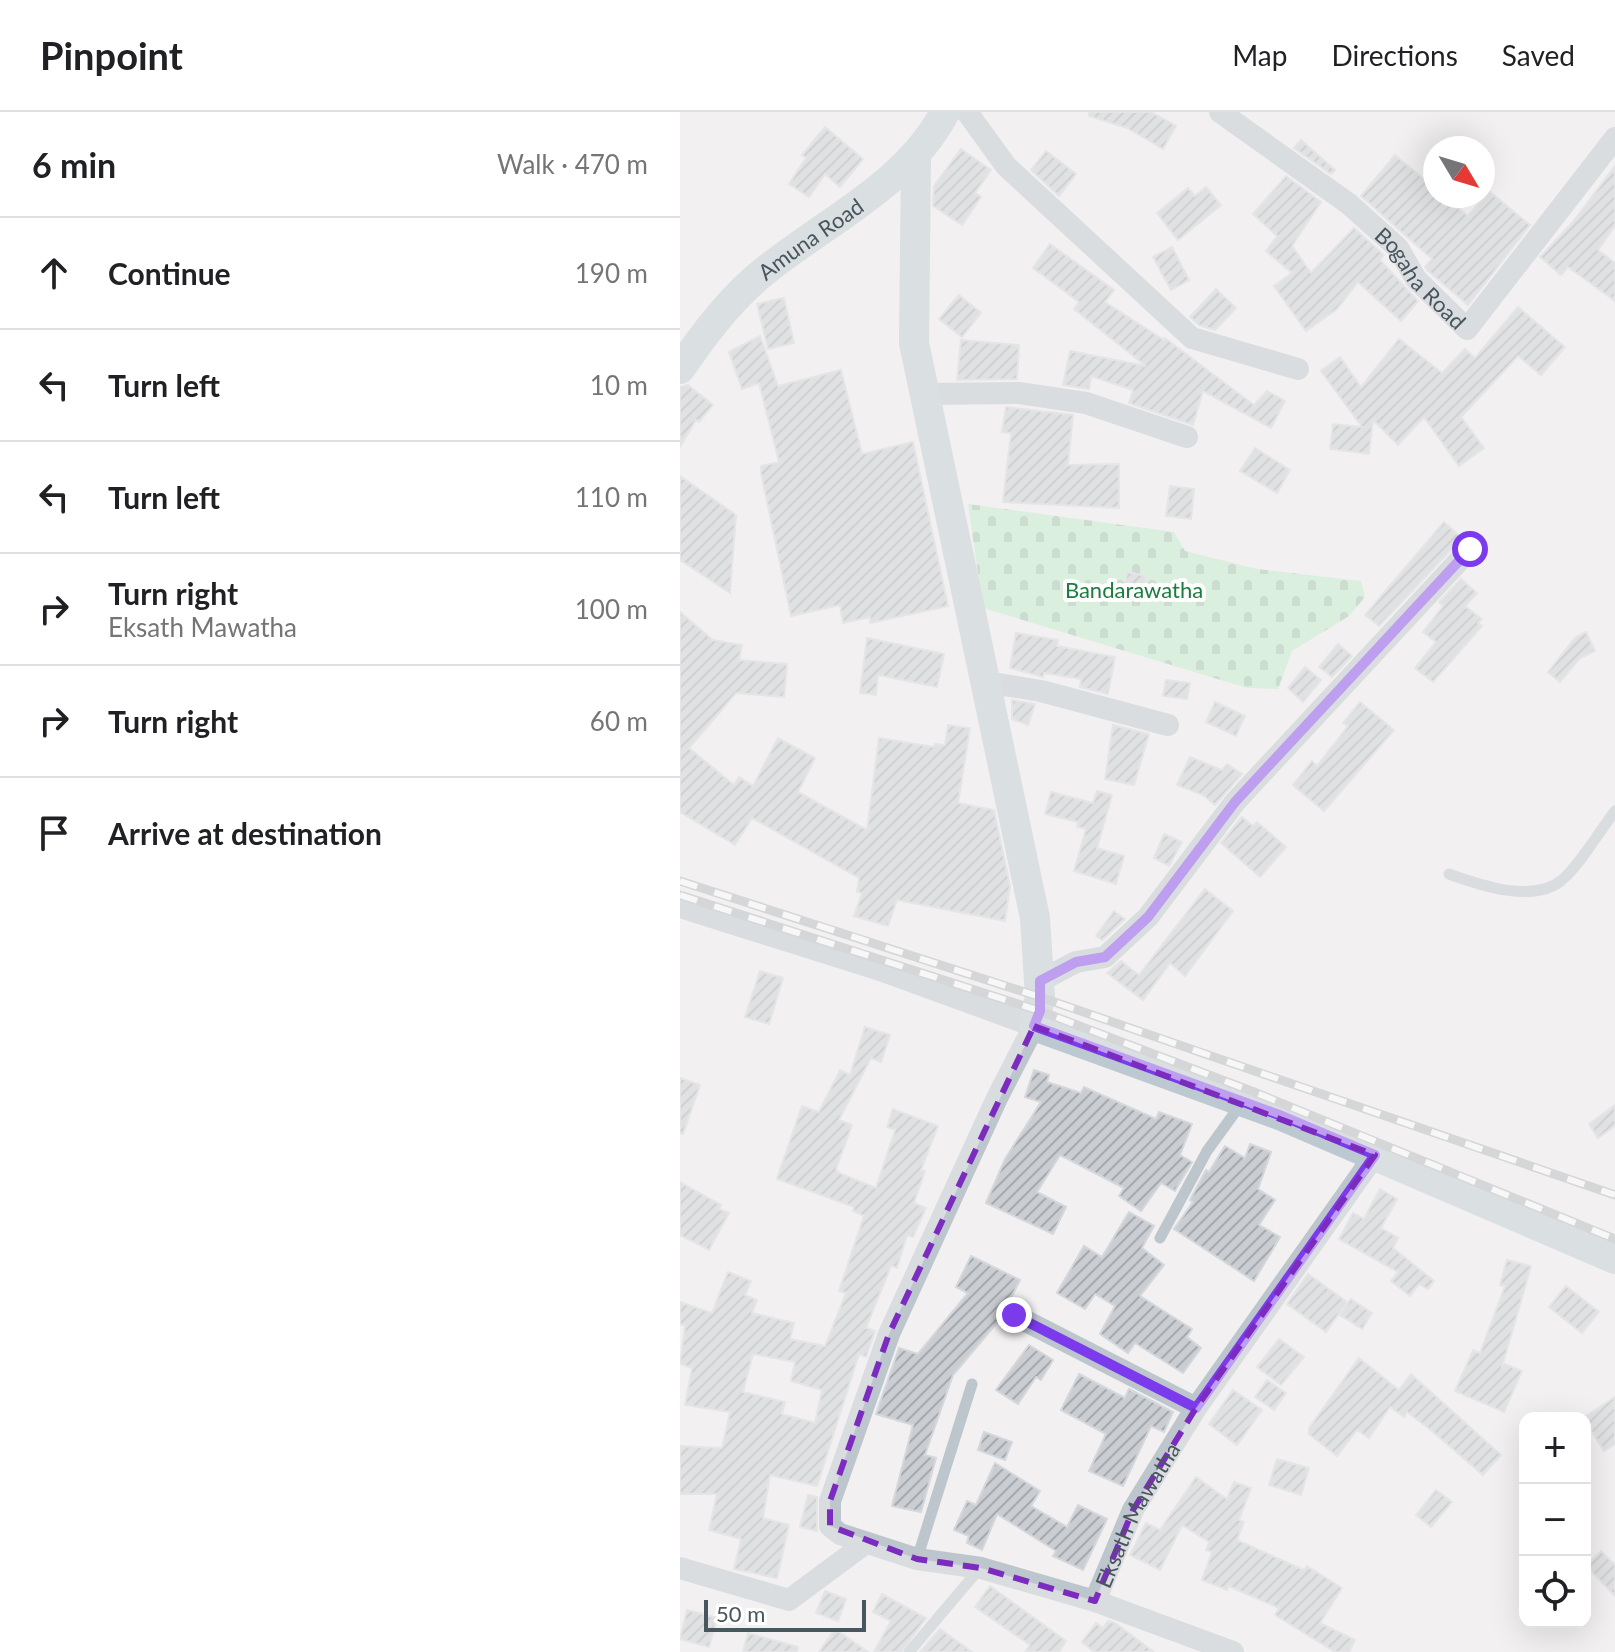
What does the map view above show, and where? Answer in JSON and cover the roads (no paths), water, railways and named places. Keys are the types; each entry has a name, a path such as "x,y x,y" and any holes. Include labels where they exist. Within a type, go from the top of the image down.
{"street":[{"name":"Amuna Road","path":"680,369 713,323 753,281 916,158 945,112"},
{"path":"967,112 1006,166 1192,338 1298,369"},
{"name":"Bogaha Road","path":"1220,112 1349,204 1398,248 1416,279 1467,329 1615,138"},
{"path":"916,158 914,343 1035,918 1040,1011 889,1334 830,1501 830,1526 840,1534 917,1559 981,1568 1095,1601 1223,1650"},
{"path":"924,394 1019,393 1086,403 1187,437"},
{"path":"1040,981 1076,962 1105,957 1148,917 1235,802 1470,549"},
{"path":"986,682 1041,691 1168,725"},
{"path":"680,907 880,970 1282,1116 1615,1259"},
{"name":"Eksath Mawatha","path":"1095,1601 1133,1510 1196,1408 1375,1155"},
{"path":"1014,1315 1196,1408"},
{"path":"680,1568 789,1600 866,1543"}],"lane":[{"path":"1449,874 1490,890 1544,890 1561,880 1615,811"},
{"path":"1160,1238 1207,1151 1242,1104"},
{"path":"917,1559 972,1384"},
{"path":"909,1652 981,1568"}],"railway":[{"path":"680,881 1040,997 1615,1195"},
{"path":"680,895 1040,1011 1254,1092 1615,1239"}],"park label":[{"name":"Bandarawatha","path":"1134,589"}]}
